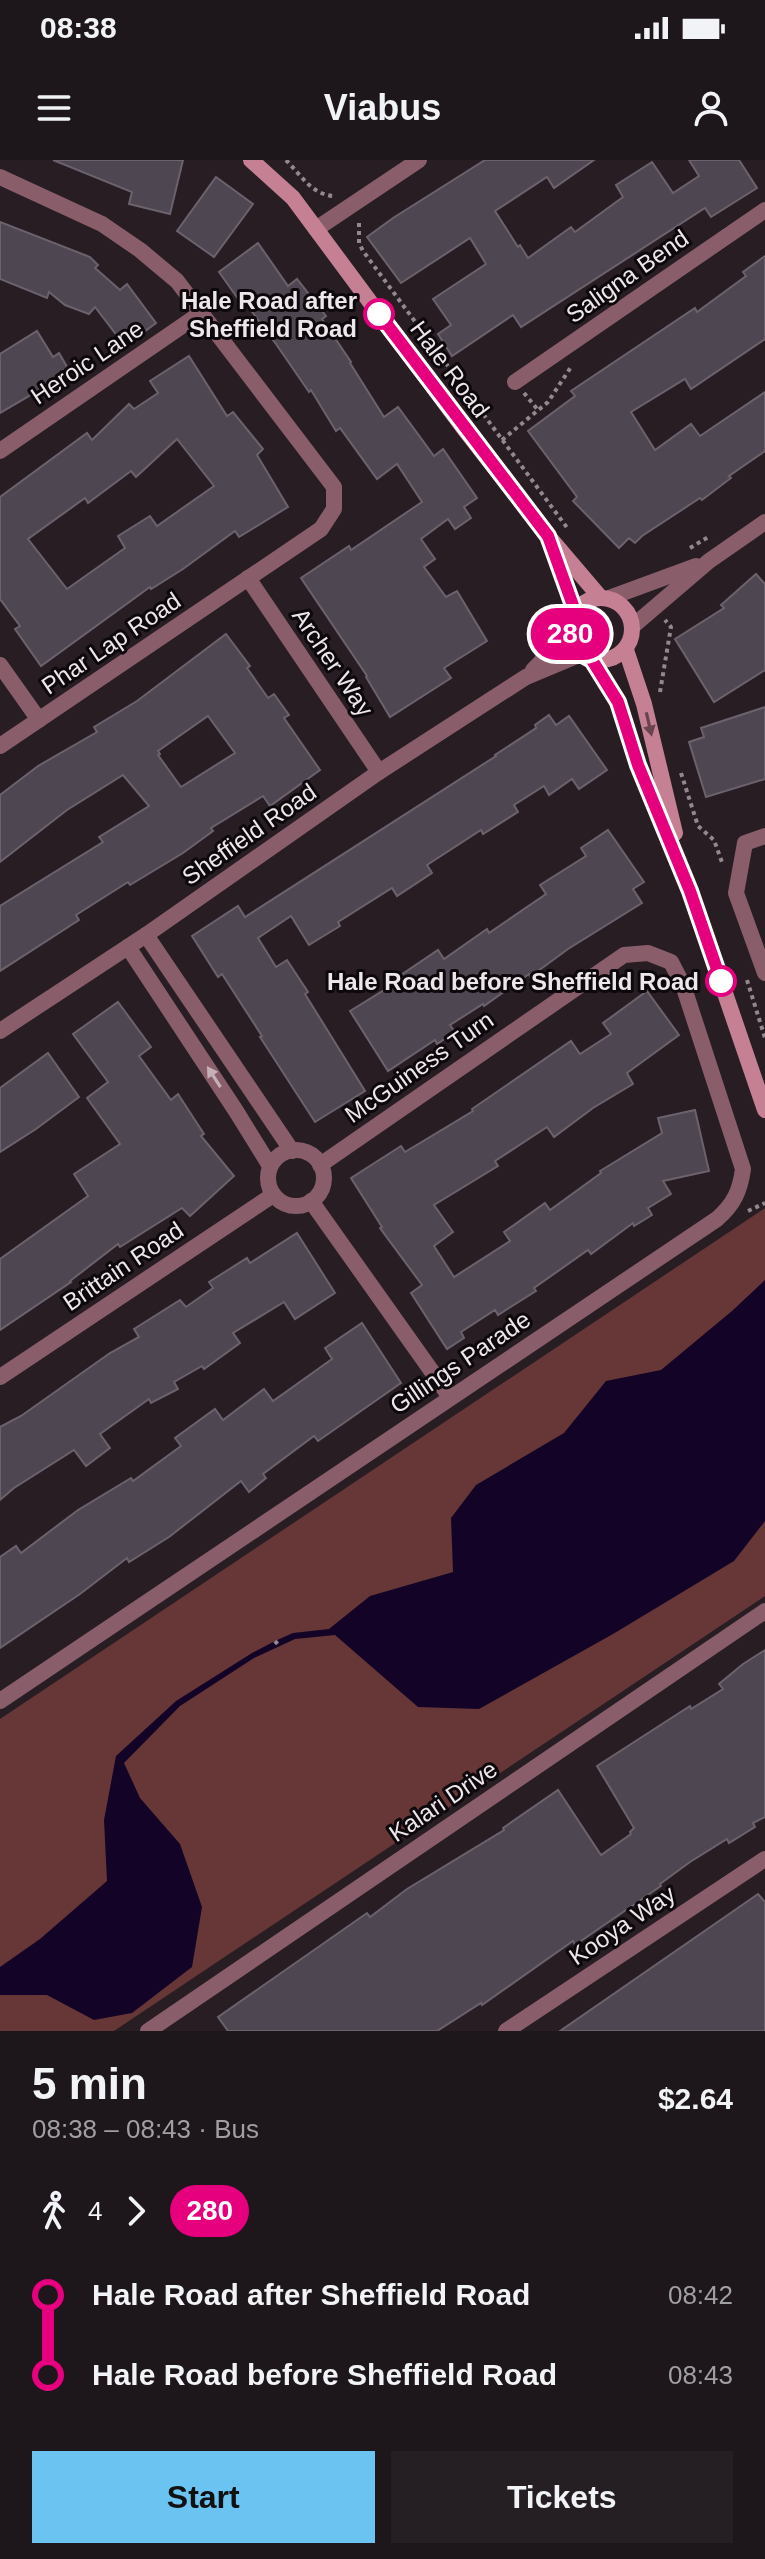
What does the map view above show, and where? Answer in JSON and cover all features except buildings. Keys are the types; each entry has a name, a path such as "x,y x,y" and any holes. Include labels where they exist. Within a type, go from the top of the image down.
{"main road":[{"name":"Hale Road","path":"251,160 293,198 462,426 548,536 605,597"},
{"name":"Hale Road","path":"548,536 575,611"},
{"path":"587,657 604,661 616,657 626,650 632,639 633,626 626,608 605,597 586,601 575,611 570,632 573,644 587,657 618,702 638,765 690,891 765,1110"},
{"path":"626,650 644,704 690,891"}],"street":[{"path":"316,229 419,160"},
{"name":"Phar Lap Road","path":"0,177 102,224 177,281 334,487 334,509 321,529 0,746"},
{"name":"Saligna Bend","path":"515,382 765,210"},
{"name":"Heroic Lane","path":"0,451 201,313"},
{"path":"633,626 709,561 765,522"},
{"path":"605,597 709,561"},
{"name":"Archer Way","path":"248,578 379,772"},
{"name":"Sheffield Road","path":"0,1031 146,935 379,772 526,677 570,632"},
{"name":"Sheffield Road","path":"526,677 587,657"},
{"path":"0,665 39,720"},
{"path":"765,836 745,843 736,893 765,973"},
{"path":"146,935 292,1151"},
{"path":"128,947 270,1166"},
{"name":"McGuiness Turn","path":"320,1165 624,955 648,953 671,962"},
{"name":"Gillings Parade","path":"0,1701 732,1206 740,1188 743,1169 683,985 671,962"},
{"path":"179,1024 197,1012"},
{"path":"236,1111 256,1099"},
{"path":"292,1151 308,1153 320,1165 323,1185 311,1201 291,1206 273,1195 268,1184 270,1166 277,1157 292,1151"},
{"name":"Brittain Road","path":"0,1377 273,1195"},
{"path":"311,1201 450,1397"},
{"name":"Kalari Drive","path":"150,2031 765,1611"},
{"name":"Kooya Way","path":"506,2031 765,1859"}],"path":[{"path":"286,160 313,190 323,195 337,196"},
{"path":"360,221 358,235 363,251 572,534"},
{"path":"502,440 548,402 576,362"},
{"path":"690,548 716,532"},
{"path":"656,607 671,627 659,702"},
{"path":"678,762 698,826 714,840 727,878"},
{"path":"742,966 765,1038"}],"shaded area":[{"path":"765,1208 765,1596 114,2031 0,2031 0,1719"},
{"path":"765,1280 765,1521 734,1561 479,1709 418,1707 335,1635 295,1639 254,1658 180,1706 124,1763 140,1798 180,1844 202,1907 192,1967 132,2013 94,2020 47,1995 0,1995 0,1967 40,1939 107,1881 104,1820 116,1756 176,1701 252,1653 293,1633 329,1629 370,1596 453,1572 451,1518 476,1485 564,1433 606,1381 661,1370"}],"bus line":[{"name":"280","path":"379,314 548,536 575,611 570,632 573,644 581,654 592,660 618,702 638,765 690,891 721,981"}],"place":[{"name":"Hale Road after Sheffield Road","path":"379,314"},
{"name":"Hale Road before Sheffield Road","path":"721,981"}]}
